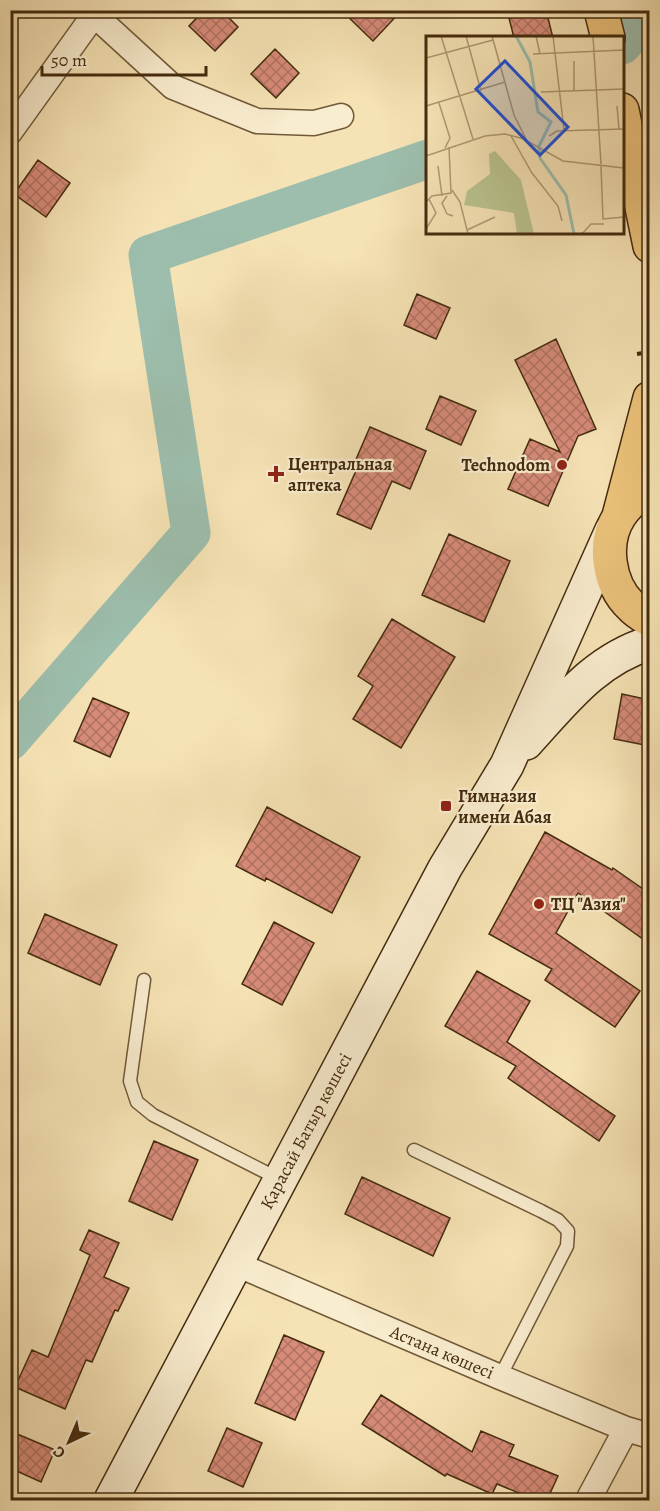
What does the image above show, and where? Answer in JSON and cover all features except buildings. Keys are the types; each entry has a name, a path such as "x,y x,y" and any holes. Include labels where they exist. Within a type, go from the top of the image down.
{"main road":[{"path":"625,124 650,246"},
{"path":"650,398 610,540 610,563 617,586 630,606 650,620"},
{"path":"507,765 618,517 632,499 650,486"},
{"path":"507,765 587,677 630,649 650,643"},
{"name":"Қарасай Батыр көшесі","path":"111,1500 445,868 507,765"}],"street":[{"path":"10,132 91,13 173,87 257,121 314,123 341,116"},
{"name":"Астана көшесі","path":"236,1264 500,1377 626,1429 650,1436"},
{"path":"588,1500 626,1429"}],"lane":[{"path":"144,980 130,1081 137,1102 153,1115 280,1179"},
{"path":"414,1150 541,1211 558,1220 568,1231 567,1246 500,1377"}],"path":[{"path":"637,354 650,352"}],"waterway":[{"path":"624,43 650,14"},
{"path":"10,741 191,533 148,255 426,160"}],"place":[{"name":"Technodom","path":"562,465"},
{"name":"Центральная аптека","path":"276,474"},
{"name":"Гимназия имени Абая","path":"446,806"},
{"name":"ТЦ \"Азия\"","path":"539,904"}]}
